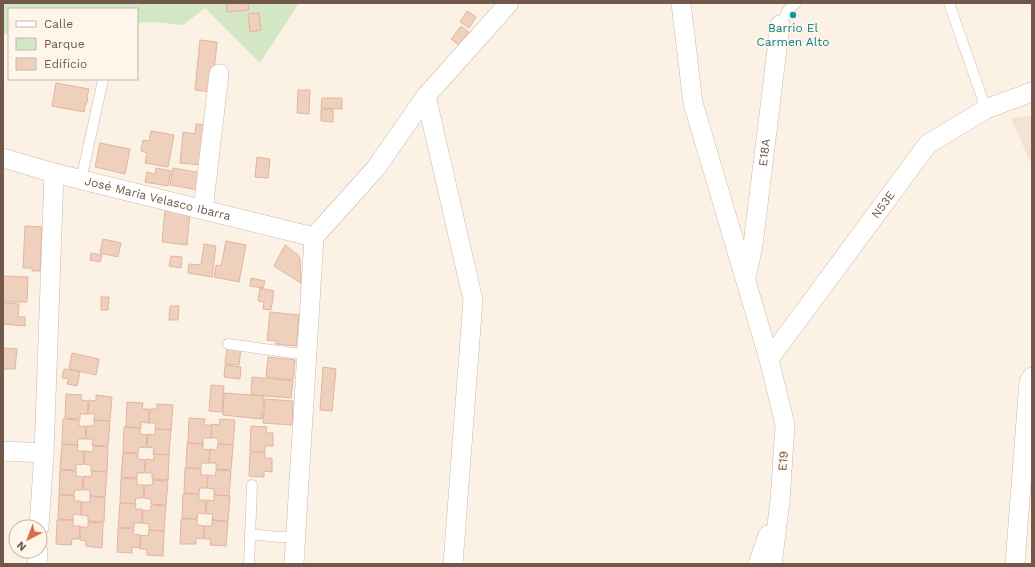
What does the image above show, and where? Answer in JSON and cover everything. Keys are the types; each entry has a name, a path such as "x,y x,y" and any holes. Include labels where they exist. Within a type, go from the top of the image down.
{"street":[{"path":"294,564 314,237 376,168 426,96 509,3"},
{"name":"E19","path":"681,3 693,103 769,359 785,425 780,501 772,564"},
{"name":"E18A","path":"746,280 753,246 780,25"},
{"path":"203,210 219,74"},
{"name":"N53E","path":"769,359 928,144 986,109 1032,92"},
{"path":"426,96 473,300 454,564"},
{"name":"José Maria Velasco Ibarra","path":"3,158 81,180 314,237"},
{"path":"40,519 54,173"},
{"path":"1015,564 1029,382 1032,377"},
{"path":"3,451 44,453"},
{"path":"758,564 780,501"}],"lane":[{"path":"780,25 788,10 796,3"},
{"path":"949,3 986,109"},
{"path":"81,180 103,80"},
{"path":"228,344 307,355"},
{"path":"249,564 252,485"},
{"path":"250,534 296,537"}],"shaded area":[{"path":"1032,116 1032,166 1011,118"}],"green space":[{"path":"3,3 299,3 260,63 205,8 183,25 155,22 138,23 138,8 8,8 8,34 3,34"}],"building":[{"path":"226,3 248,3 249,10 227,12"},
{"path":"467,11 476,17 469,28 460,22"},
{"path":"259,13 261,30 250,32 248,14"},
{"path":"461,26 469,32 459,45 451,39"},
{"path":"200,40 217,42 212,92 195,90"},
{"path":"56,83 89,89 87,97 88,100 84,112 52,106"},
{"path":"298,90 310,90 309,114 297,113"},
{"path":"322,98 342,98 342,109 321,108"},
{"path":"321,109 333,109 333,122 321,121"},
{"path":"196,124 206,125 202,165 180,163 183,132 195,134"},
{"path":"151,131 174,135 168,167 145,163 147,153 141,151 143,140 149,141"},
{"path":"100,143 130,149 125,174 95,167"},
{"path":"257,157 270,159 268,178 255,177"},
{"path":"156,168 171,171 168,186 145,182 147,172 155,174"},
{"path":"173,168 202,173 199,190 170,185"},
{"path":"165,210 190,213 187,245 162,242"},
{"path":"25,226 42,227 40,271 32,271 32,268 23,268"},
{"path":"103,239 121,243 118,257 100,253"},
{"path":"226,241 246,245 239,282 214,277 216,265 221,266"},
{"path":"204,244 216,246 212,277 188,273 189,264 201,265"},
{"path":"285,245 298,255 300,259 301,283 274,266"},
{"path":"91,253 102,255 100,262 90,260"},
{"path":"171,256 182,257 181,268 169,266"},
{"path":"3,276 28,277 27,302 3,302"},
{"path":"251,278 265,281 263,288 250,286"},
{"path":"260,288 274,291 271,310 263,309 264,302 258,301"},
{"path":"101,297 109,297 108,310 101,310"},
{"path":"3,303 19,304 18,317 25,317 25,326 3,324"},
{"path":"170,306 179,306 178,320 169,320"},
{"path":"270,312 299,315 296,346 276,344 276,341 267,340"},
{"path":"227,347 241,348 239,365 225,364"},
{"path":"3,348 17,349 15,369 3,369"},
{"path":"72,353 99,359 96,375 69,369"},
{"path":"268,357 295,360 293,380 266,377"},
{"path":"225,365 241,367 240,379 224,377"},
{"path":"323,367 336,369 332,411 320,410"},
{"path":"64,369 80,372 77,386 67,384 69,379 62,378"},
{"path":"252,377 293,381 291,398 251,395"},
{"path":"211,385 224,386 222,412 209,411"},
{"path":"224,393 264,396 262,419 223,415"},
{"path":"66,394 82,395 81,400 88,401 88,414 80,414 80,419 65,418"},
{"path":"96,395 112,397 110,421 94,420 95,414 88,414 89,400 96,401"},
{"path":"265,399 293,401 292,425 263,423"},
{"path":"127,402 143,403 142,409 149,409 149,423 141,422 141,428 126,427"},
{"path":"157,404 173,405 171,430 155,429 156,423 149,423 150,409 157,409"},
{"path":"189,418 205,419 204,425 212,425 211,438 203,438 203,444 188,443"},
{"path":"63,419 79,420 79,426 86,426 85,439 78,439 77,445 62,444"},
{"path":"220,419 235,420 233,445 218,444 218,438 211,438 212,424 219,425"},
{"path":"94,420 110,421 108,446 92,445 93,439 86,439 87,426 94,426"},
{"path":"251,426 267,427 266,433 273,433 273,446 265,446 265,452 250,451"},
{"path":"124,427 140,428 140,434 147,435 146,448 139,447 138,453 123,452"},
{"path":"155,429 171,430 169,455 153,454 154,448 147,447 148,434 155,435"},
{"path":"187,443 203,444 203,449 210,450 209,463 202,463 201,468 186,468"},
{"path":"62,444 78,445 77,451 84,451 83,465 76,464 76,470 60,469"},
{"path":"218,444 233,445 231,470 216,469 216,463 209,463 210,449 217,450"},
{"path":"93,446 108,447 107,472 91,471 91,465 84,464 85,451 93,452"},
{"path":"250,452 265,452 265,458 272,458 272,472 264,471 264,477 249,476"},
{"path":"123,453 138,454 138,459 145,460 144,473 137,473 137,478 121,477"},
{"path":"154,454 169,455 168,480 152,479 152,473 145,473 146,459 154,460"},
{"path":"185,468 201,469 201,475 208,475 207,488 200,488 199,494 184,493"},
{"path":"60,470 76,471 76,476 83,477 82,490 75,490 74,495 59,494"},
{"path":"216,470 231,471 229,496 214,495 214,489 207,488 208,475 215,476"},
{"path":"92,471 107,472 105,497 90,496 90,490 83,490 84,476 91,477"},
{"path":"121,478 137,479 137,485 144,485 143,498 136,498 135,504 120,503"},
{"path":"153,480 168,481 166,505 151,504 151,499 144,498 145,485 152,485"},
{"path":"183,494 199,494 199,500 206,500 205,514 198,513 197,519 182,518"},
{"path":"59,495 75,496 74,501 81,501 81,515 73,514 73,520 58,519"},
{"path":"214,495 230,496 228,521 212,520 213,514 206,514 207,500 214,501"},
{"path":"90,496 105,498 104,522 88,521 88,516 81,515 82,502 90,502"},
{"path":"120,503 136,504 135,509 142,509 142,523 134,523 134,528 118,527"},
{"path":"151,505 166,506 164,531 149,530 149,524 142,523 143,510 150,511"},
{"path":"181,519 197,519 197,525 204,526 203,539 196,538 196,544 180,544"},
{"path":"57,520 73,520 73,526 80,526 79,539 72,539 71,545 56,544"},
{"path":"212,520 228,522 226,546 210,545 211,539 204,539 204,526 212,526"},
{"path":"88,522 103,523 102,548 86,546 86,541 80,540 80,527 88,527"},
{"path":"118,528 134,529 133,534 140,535 140,548 132,547 132,553 117,552"},
{"path":"149,530 164,531 163,556 147,555 147,549 140,549 141,535 148,536"}],"place":[{"name":"Barrio El Carmen Alto","path":"793,15"}]}
